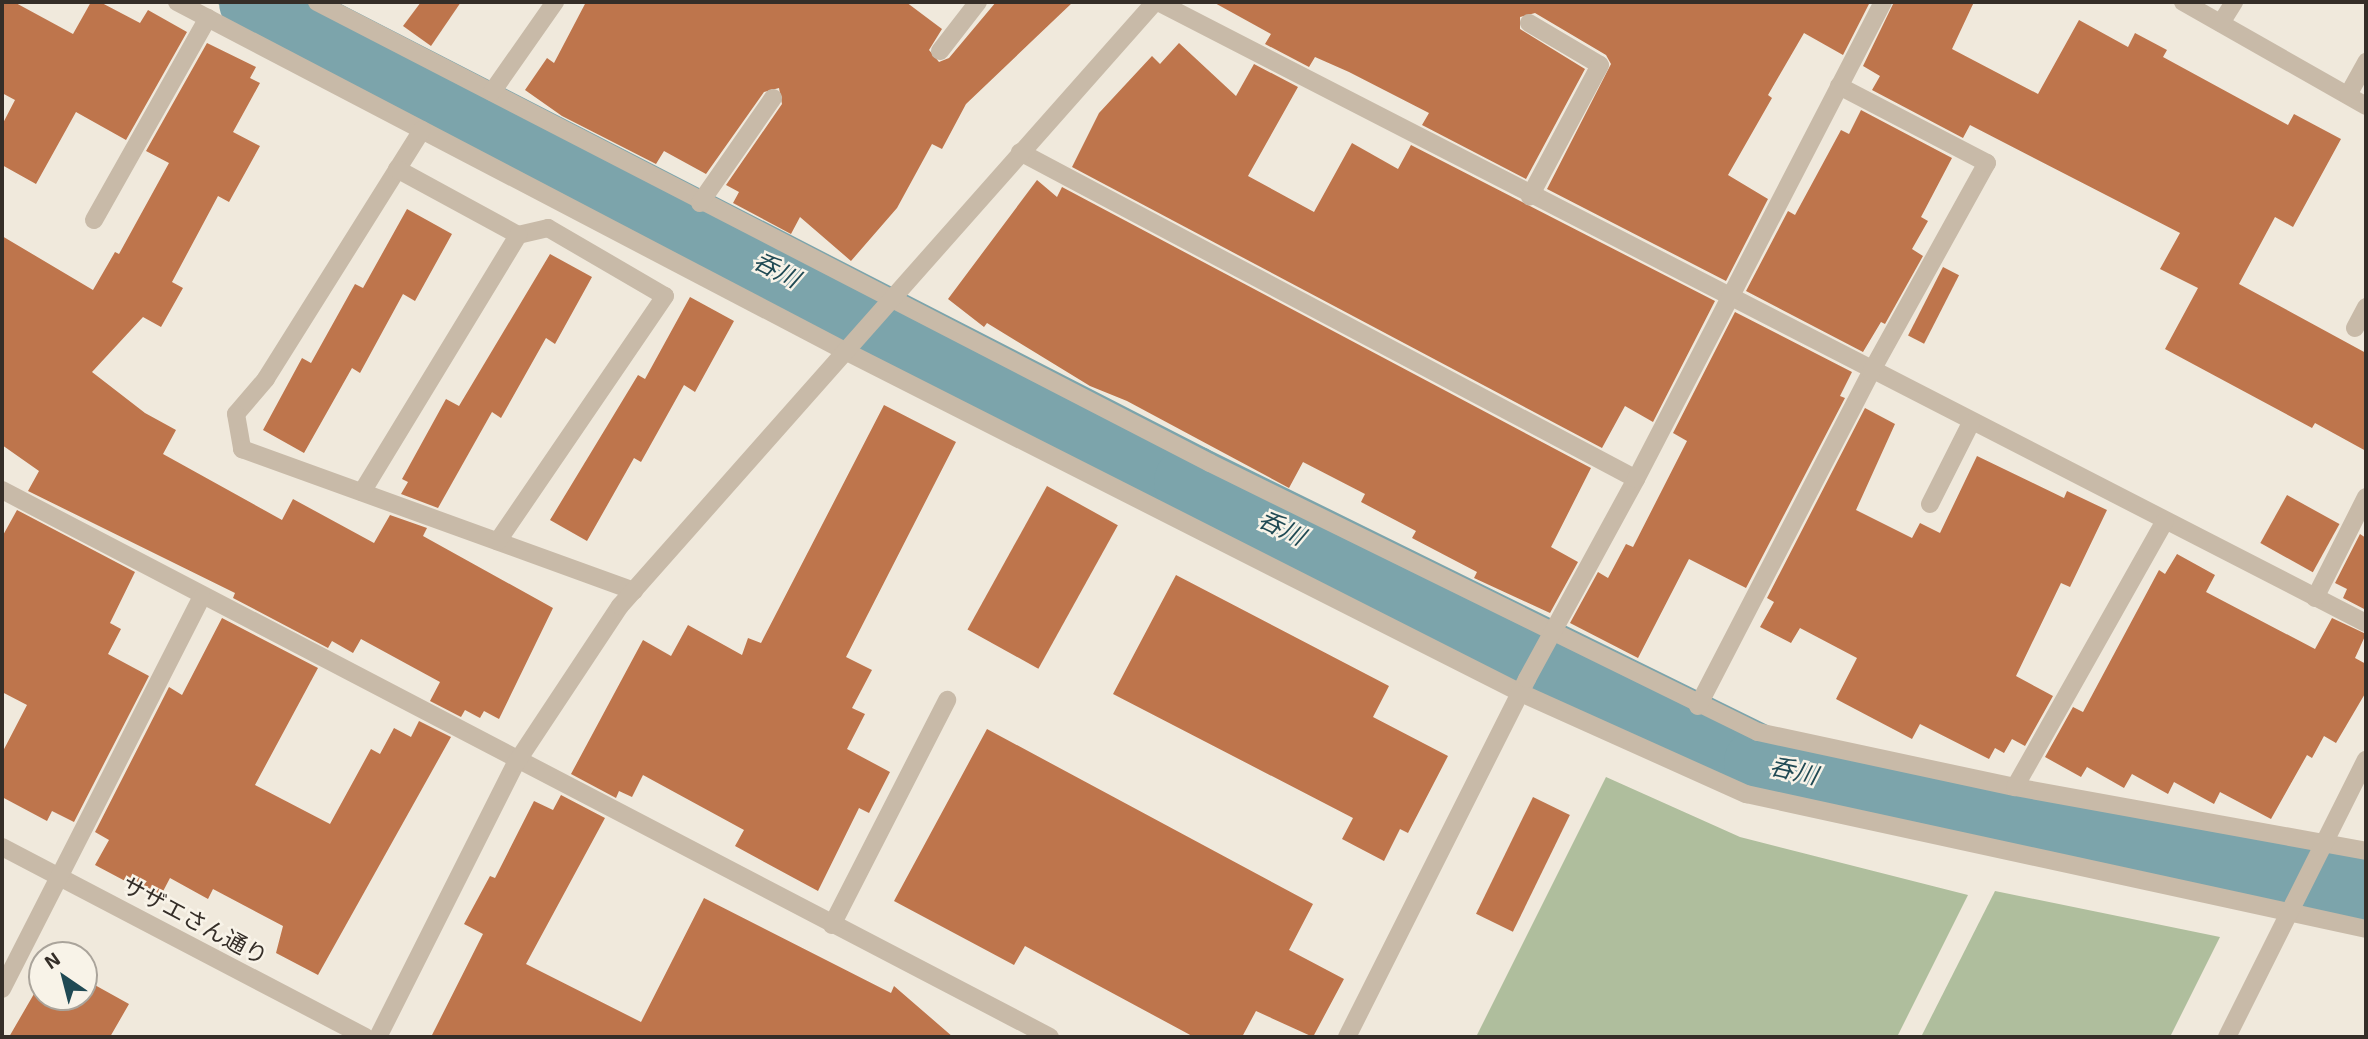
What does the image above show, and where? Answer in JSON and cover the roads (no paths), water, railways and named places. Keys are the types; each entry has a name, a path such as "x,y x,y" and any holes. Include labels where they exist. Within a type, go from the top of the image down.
{"street":[{"path":"177,2 422,130 1524,686 1746,793 2295,906 2366,929"},
{"path":"317,2 886,301 1550,636 1758,732 2015,787 2324,848 2366,851"},
{"path":"492,92 555,2"},
{"path":"940,51 978,2"},
{"path":"378,1037 516,762 634,591 886,301 1156,2 1871,372 2366,623"},
{"path":"1347,1037 1524,686 1636,479 1728,296 1883,2"},
{"path":"2183,2 2366,106"},
{"path":"2221,23 2234,2"},
{"path":"94,220 208,18"},
{"path":"1529,23 1600,65 1530,196"},
{"path":"2348,95 2366,62"},
{"path":"1698,706 1871,372 1987,163 1839,86"},
{"path":"700,203 774,98"},
{"path":"422,130 266,379 236,414 242,449 634,591"},
{"path":"1020,152 1636,479"},
{"path":"397,169 518,235 548,228 665,296 498,541"},
{"path":"362,492 518,235"},
{"path":"2355,328 2366,307"},
{"path":"1930,504 1971,423"},
{"path":"2,490 516,762 1050,1037"},
{"path":"2315,598 2366,497"},
{"path":"2015,787 2165,521"},
{"path":"2,989 202,597"},
{"path":"832,925 947,700"},
{"path":"2227,1037 2366,760"},
{"name":"サザエさん通り","path":"2,847 365,1037"}],"waterway":[{"name":"呑川","path":"256,2 1191,482 1761,763 2366,894"}]}
